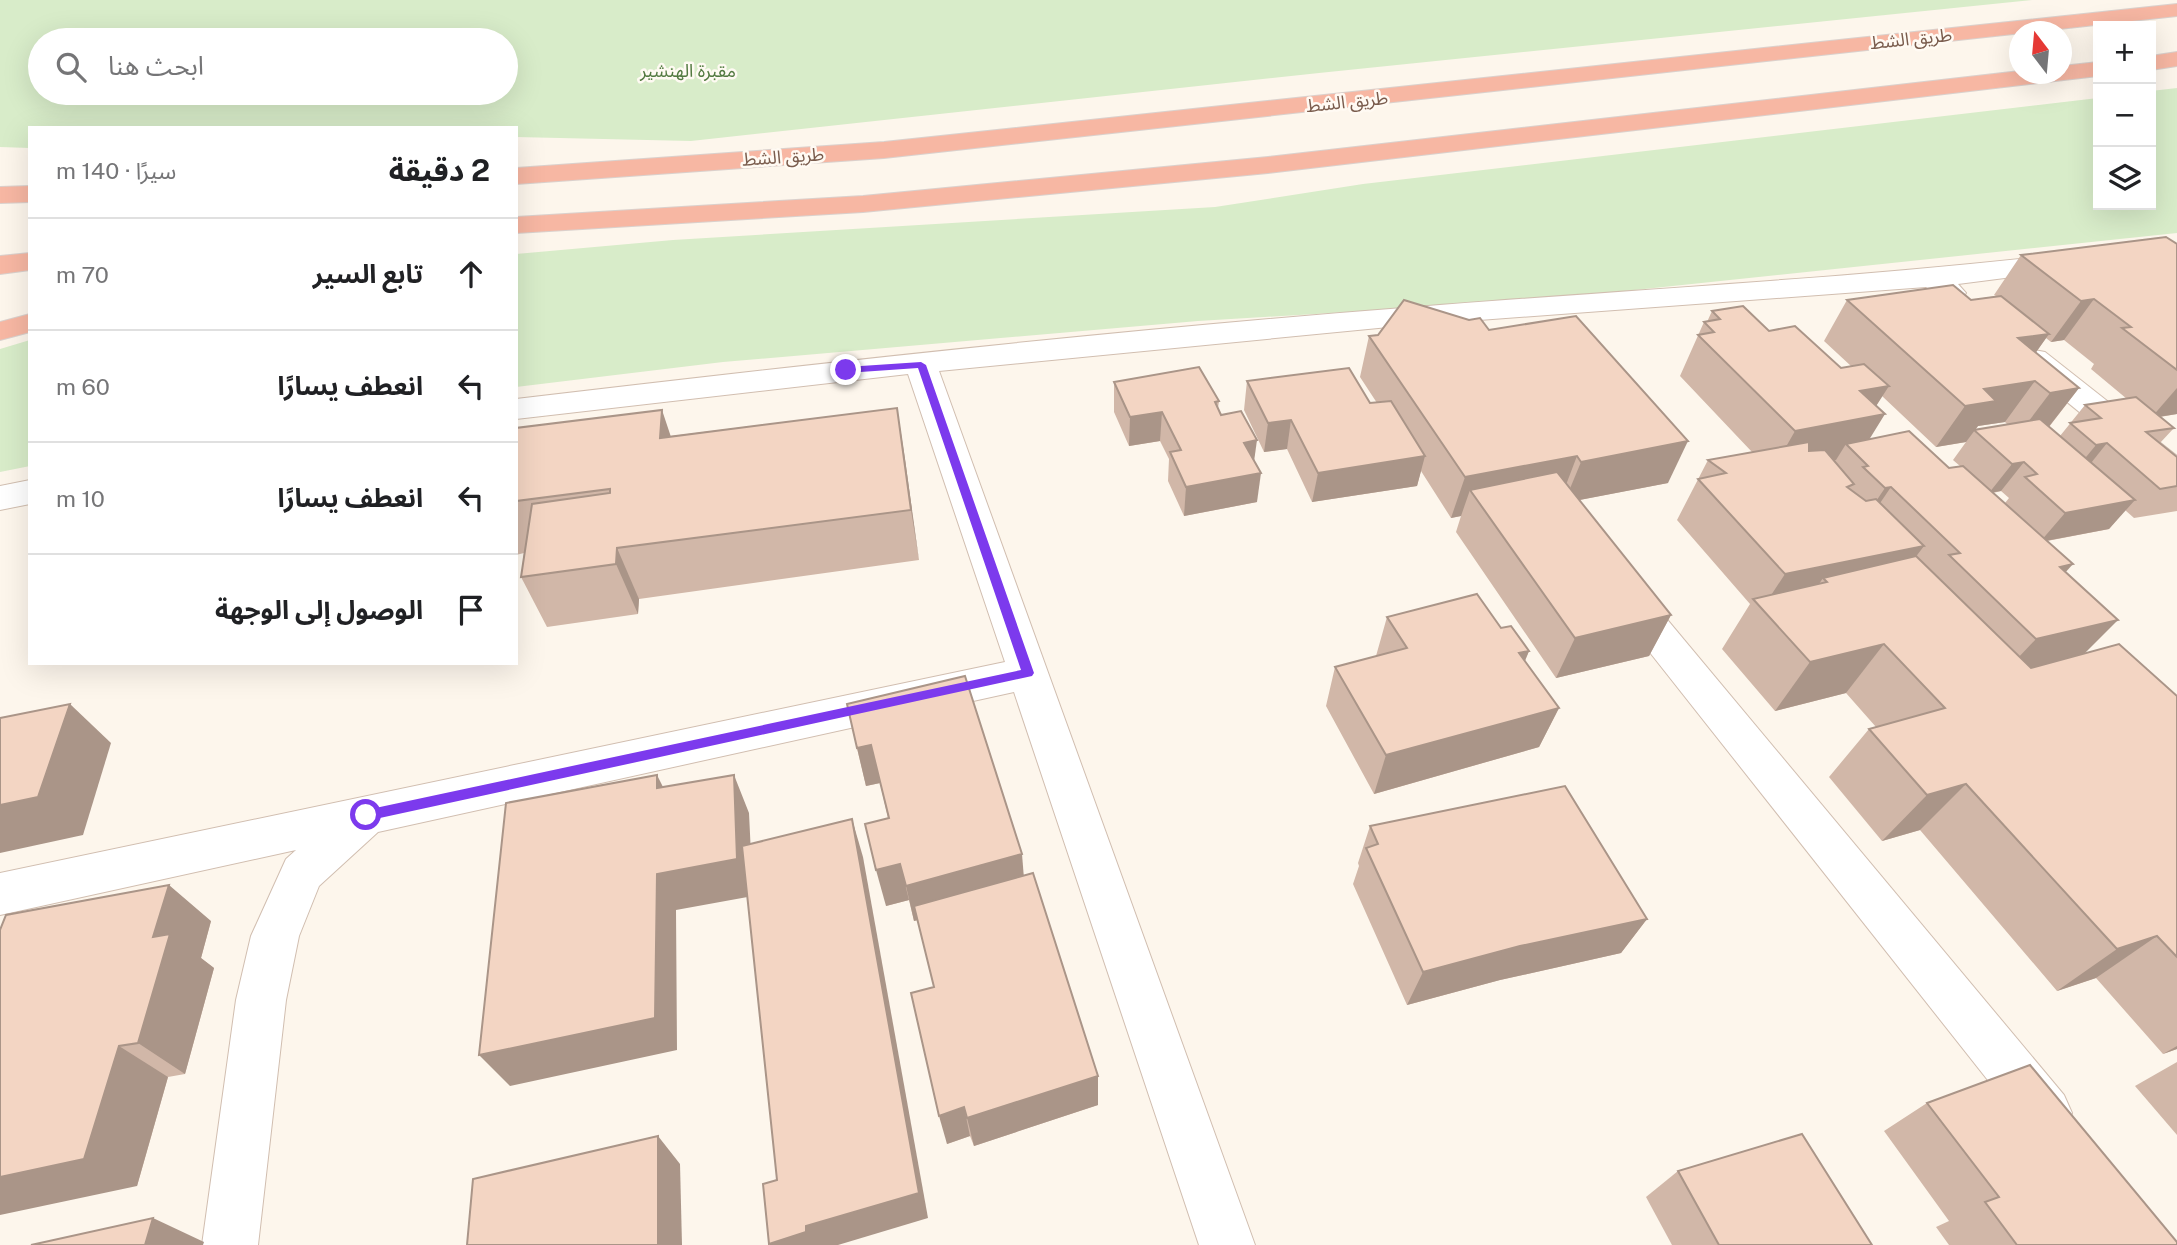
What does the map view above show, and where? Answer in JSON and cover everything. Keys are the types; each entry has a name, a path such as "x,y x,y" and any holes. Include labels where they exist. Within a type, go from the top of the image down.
{"highway":[{"name":"طريق الشط","path":"518,176 939,145 2177,10"},
{"path":"2156,62 2177,59"},
{"path":"518,225 863,204 1255,166 2093,70"},
{"path":"0,195 28,194"},
{"path":"0,265 28,261"},
{"path":"0,331 28,324"}],"street":[{"path":"518,409 846,370 921,365 1399,317 1933,278 2096,260"},
{"path":"1933,278 1975,312"},
{"path":"1399,317 1426,349"},
{"path":"2007,338 2177,474"},
{"path":"921,365 1227,1245"},
{"path":"0,498 28,492"},
{"path":"1601,565 2074,1148"},
{"path":"0,894 1028,673"},
{"path":"230,1245 261,1000 275,936 302,873 366,815"}],"green space":[{"name":"مقبرة الهنشير","path":"0,0 2032,0 691,141 518,137 518,126 28,126 28,148 0,147"},
{"path":"2177,88 2177,233 1530,301 1198,321 723,362 518,387 518,254 673,240 1215,207 1363,184 2093,99 2093,210 2156,210 2156,90"},
{"path":"28,341 28,466 0,472 0,349"}],"building":[{"path":"2166,237 2177,244 2177,370 2122,328 2131,327 2094,299 2081,301 2021,255"},
{"path":"1953,285 1971,300 2001,296 2049,334 2018,338 2079,388 2050,393 2035,381 1984,389 1996,401 1965,406 1847,300"},
{"path":"1404,300 1469,320 1480,318 1489,330 1576,316 1688,441 1581,462 1577,456 1465,477 1369,336 1378,335"},
{"path":"1743,306 1769,331 1795,326 1841,368 1864,364 1889,386 1860,391 1885,414 1795,431 1698,335 1714,332 1704,322 1720,319 1712,311"},
{"path":"1199,367 1219,401 1215,402 1221,415 1241,411 1257,440 1244,443 1261,473 1186,487 1170,452 1181,450 1162,412 1130,417 1114,382"},
{"path":"1349,368 1370,403 1391,401 1425,456 1318,473 1291,420 1268,423 1247,381"},
{"path":"2136,397 2174,428 2146,432 2177,457 2177,486 2160,489 2107,443 2096,445 2070,423 2101,418 2085,405"},
{"path":"897,408 911,510 617,548 616,564 521,577 532,504 610,493 610,489 518,501 518,428 662,410 660,438"},
{"path":"2040,419 2135,500 2065,513 2025,477 2037,474 2024,462 2012,464 1974,430"},
{"path":"1909,431 1949,468 1963,466 2073,564 2060,567 2118,620 2036,639 1949,555 1960,553 1891,487 1885,488 1863,467 1868,466 1846,444"},
{"path":"1809,442 1809,451 1825,450 1854,484 1847,487 1866,501 1876,499 1924,546 1785,574 1698,479 1726,473 1708,460"},
{"path":"1557,472 1671,615 1575,638 1470,490"},
{"path":"1916,556 2031,668 2119,644 2177,696 2177,957 2157,936 2117,949 1966,784 1927,795 1869,729 1945,708 1884,644 1810,662 1753,599 1827,582 1823,578"},
{"path":"1477,594 1501,628 1511,626 1529,651 1519,653 1559,708 1386,755 1335,667 1407,648 1387,617"},
{"path":"965,676 1022,854 906,886 900,864 876,870 865,824 889,818 871,745 857,748 847,704"},
{"path":"70,704 38,797 0,805 0,718"},
{"path":"657,775 657,788 734,775 737,859 657,874 655,1018 479,1055 506,803"},
{"path":"1565,786 1647,919 1520,946 1423,972 1366,848 1378,844 1370,826"},
{"path":"852,819 919,1193 806,1226 806,1232 769,1244 763,1184 777,1180 742,846"},
{"path":"1033,873 1098,1076 967,1118 964,1107 939,1116 911,993 934,987 914,906"},
{"path":"169,885 153,937 170,934 138,1043 119,1046 84,1159 0,1177 0,930 6,915"},
{"path":"2030,1065 2177,1245 2017,1245 1985,1202 1999,1197 1927,1103"},
{"path":"1802,1134 1872,1245 1719,1245 1678,1171"},
{"path":"658,1136 658,1245 467,1245 473,1179"},
{"path":"153,1218 145,1245 31,1245"}],"route":[{"path":"366,815 1028,673 921,365 846,370"}]}
